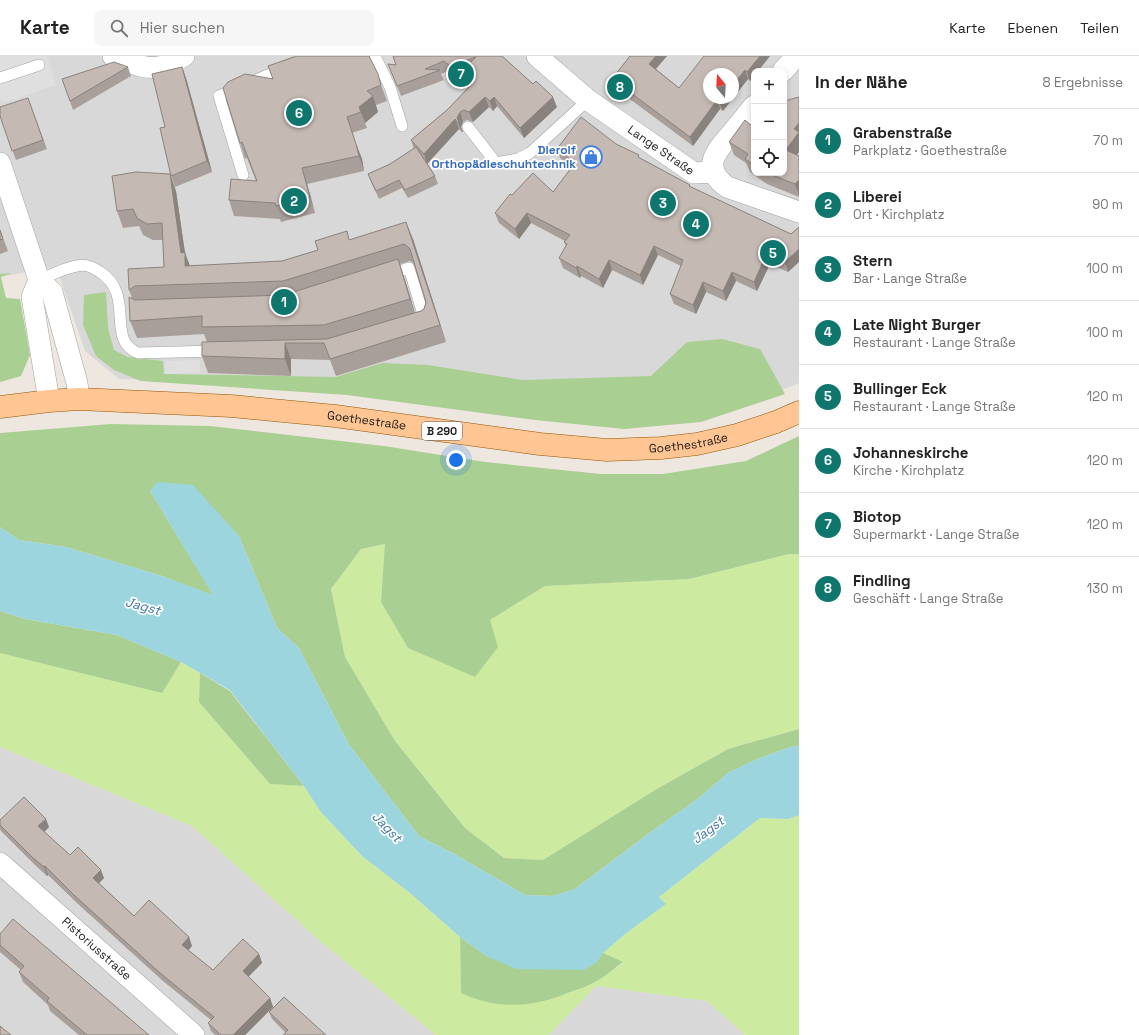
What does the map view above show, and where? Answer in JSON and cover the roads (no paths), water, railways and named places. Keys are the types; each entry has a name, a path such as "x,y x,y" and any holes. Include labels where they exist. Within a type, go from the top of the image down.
{"main road":[{"name":"Goethestraße","path":"0,406 79,399 231,406 335,416 540,444 607,450 661,448 698,444 737,435 776,422 799,412"}],"street":[{"path":"113,56 133,64 148,67 163,66 184,56"},
{"name":"Lange Straße","path":"537,56 588,100 694,173 714,172"},
{"path":"786,68 796,56"},
{"path":"751,109 717,149 713,161 714,172 718,180 727,187 799,212"},
{"path":"0,163 39,280 52,292 77,384 79,399"},
{"path":"39,280 32,297 49,401"},
{"name":"Pistoriusstraße","path":"0,863 194,1035"}],"lane":[{"path":"243,176 219,96 307,56"},
{"path":"375,56 390,87 402,126"},
{"path":"0,78 39,64"},
{"path":"468,127 496,163 518,159 530,153 588,100"},
{"path":"39,280 78,265 92,267 104,275 112,283 118,294 122,337 126,345 138,353 223,351"},
{"path":"379,277 409,268 425,321 411,325"}],"water":[{"name":"Jagst","path":"157,482 193,485 239,536 277,628 299,648 348,743 419,836 456,855 525,895 553,896 575,889 699,798 728,773 755,760 790,747 799,746 799,815 788,819 760,818 659,897 666,904 625,934 603,953 596,963 584,970 517,969 488,957 460,937 410,893 362,856 320,811 304,786 230,690 181,662 117,635 25,619 0,611 0,527 19,540 66,547 162,576 213,595 150,491"}],"place":[{"name":"Biotop","path":"461,74"},
{"name":"Findling","path":"620,87"},
{"name":"Johanneskirche","path":"299,113"},
{"name":"Dierolf Orthopädieschuhtechnik","path":"591,157"},
{"name":"Liberei","path":"294,201"},
{"name":"Stern","path":"663,203"},
{"name":"Late Night Burger","path":"696,224"},
{"name":"Bullinger Eck","path":"773,253"},
{"name":"Grabenstraße","path":"284,302"}]}
